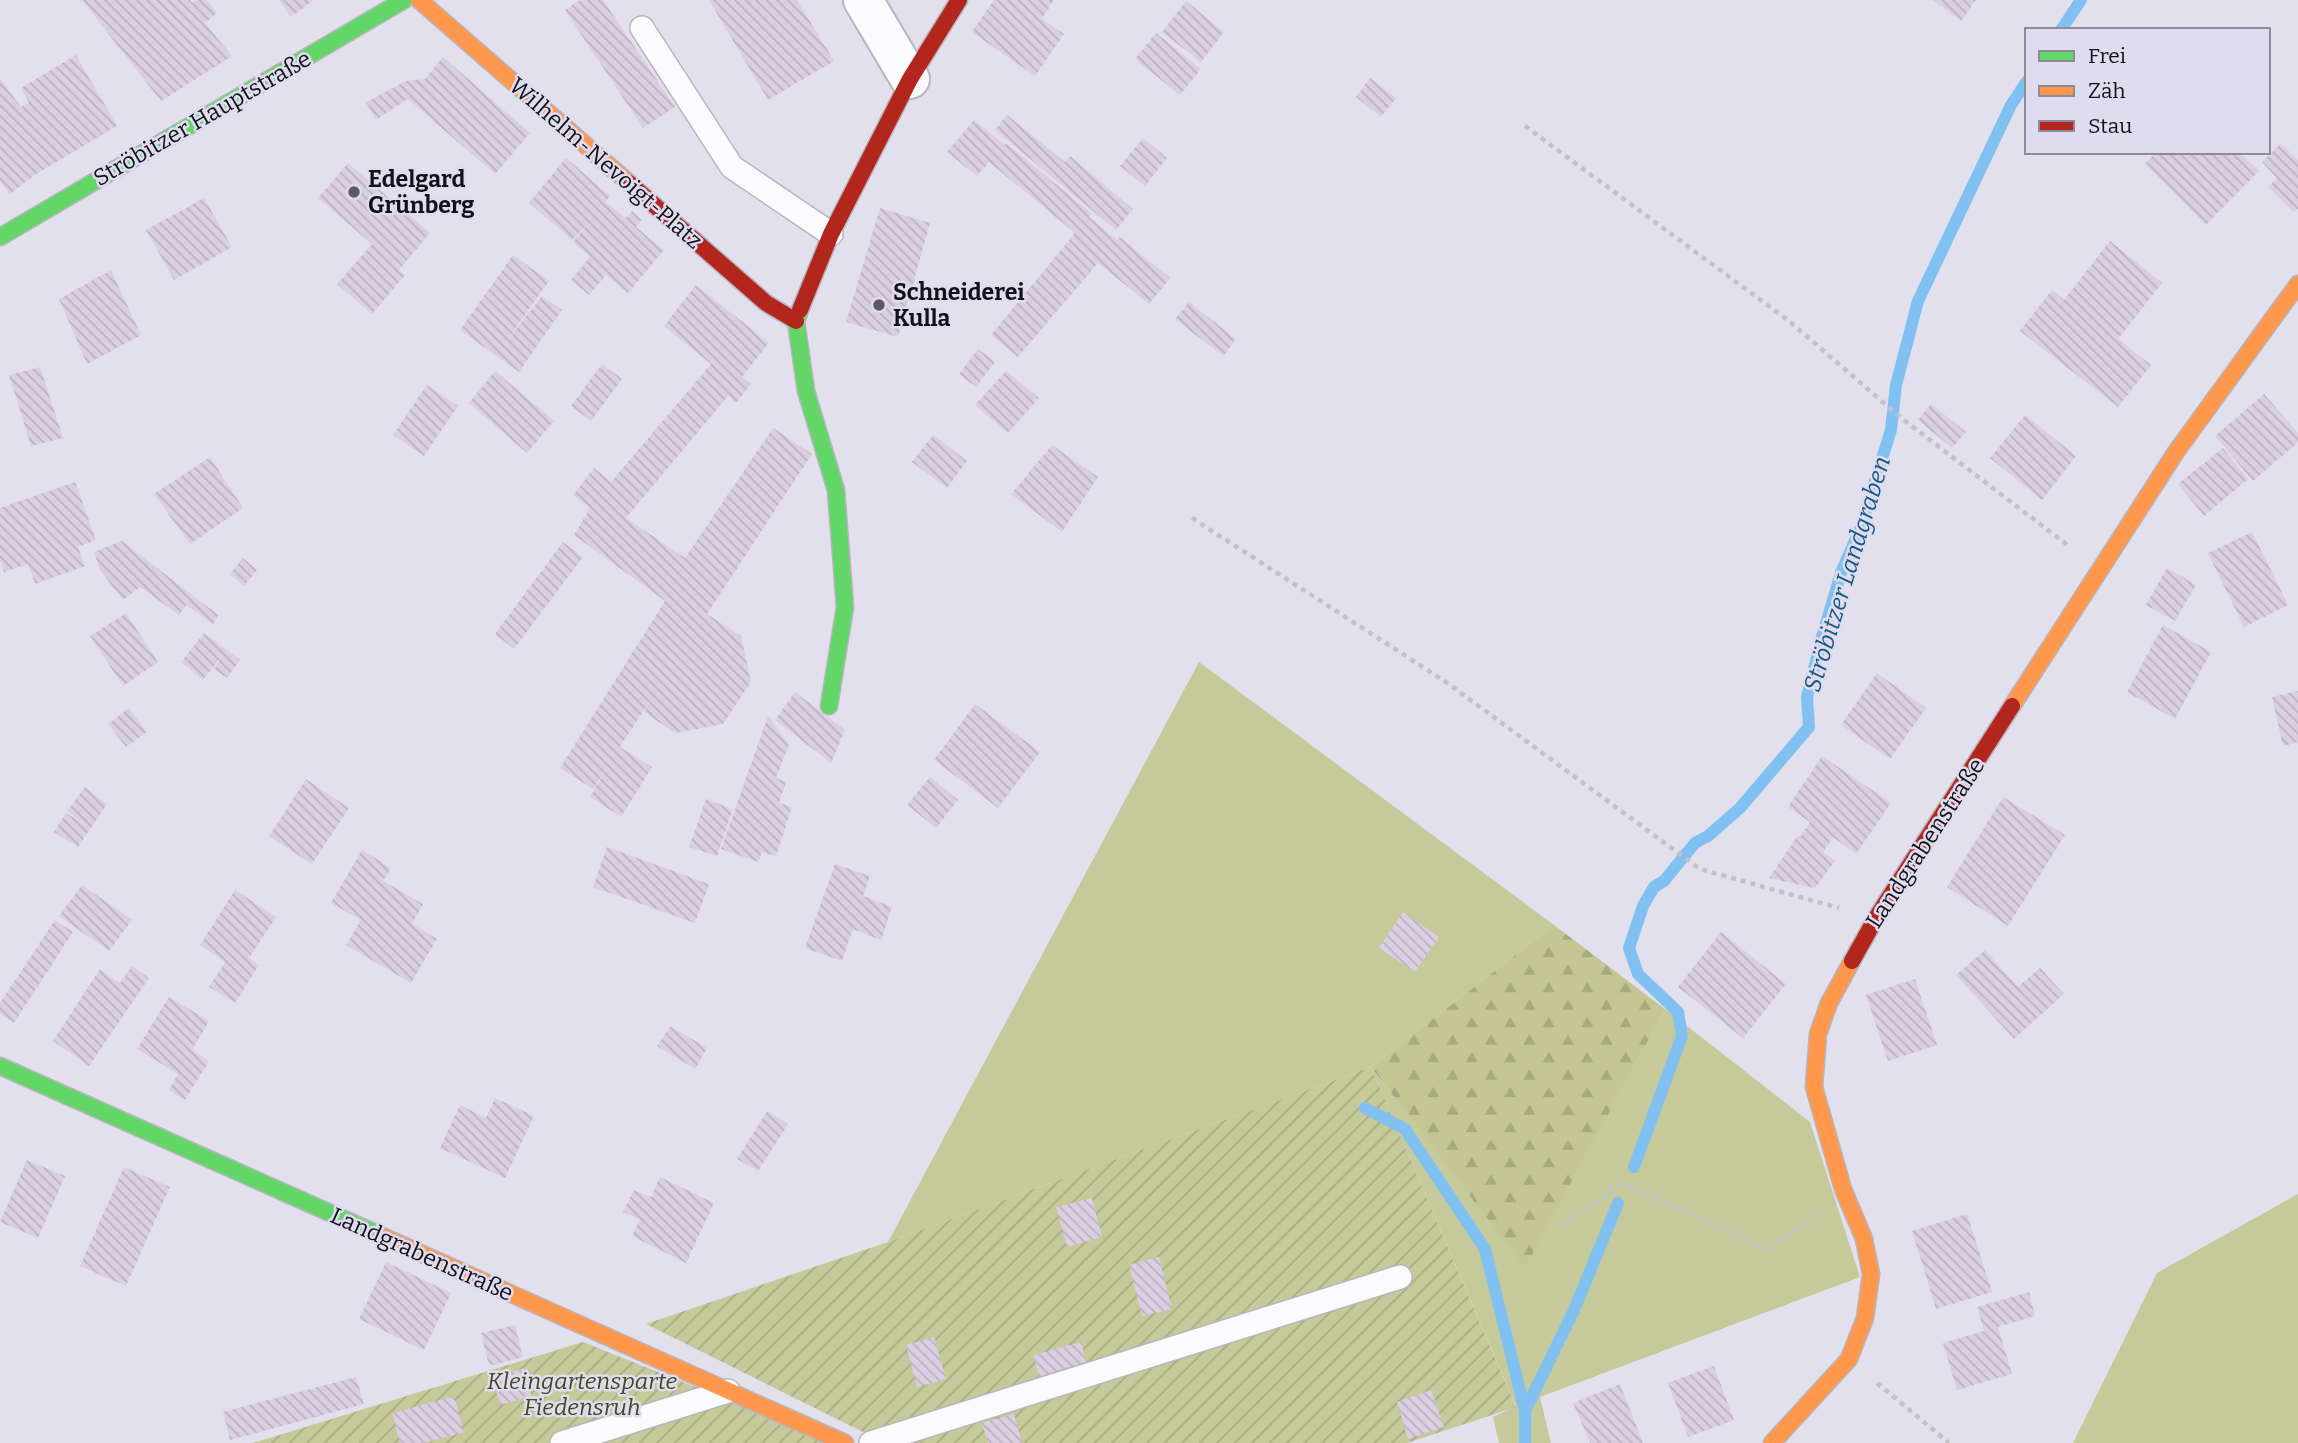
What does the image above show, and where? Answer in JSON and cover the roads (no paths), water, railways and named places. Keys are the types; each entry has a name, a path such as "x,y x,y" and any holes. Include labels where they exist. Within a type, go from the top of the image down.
{"street":[{"name":"Ströbitzer Hauptstraße","path":"0,237 404,0"},
{"name":"Wilhelm-Nevoigt-Platz","path":"419,0 766,303 796,321"},
{"path":"863,0 911,79"},
{"path":"829,706 845,607 836,490 806,391 796,321 831,234 911,79 959,0"},
{"name":"Landgrabenstraße","path":"1772,1443 1849,1359 1865,1318 1871,1274 1864,1239 1843,1189 1814,1087 1818,1034 1829,1003 1876,918 2176,452 2298,284"},
{"name":"Landgrabenstraße","path":"0,1066 845,1443"}],"lane":[{"path":"642,28 732,167 831,234"},
{"path":"871,1443 1400,1277"},
{"path":"562,1443 728,1391"}],"waterway":[{"name":"Ströbitzer Landgraben","path":"2062,28 2081,0"},
{"name":"Ströbitzer Landgraben","path":"1634,1167 1682,1036 1678,1012 1638,974 1629,948 1643,906 1654,887 1664,881 1695,843 1708,836 1740,808 1809,727 1807,697 1822,637 1841,573 1860,529 1891,430 1896,385 1918,301 2011,105 2025,84"},
{"path":"1365,1108 1405,1129 1485,1249 1525,1411"},
{"name":"Ströbitzer Landgraben","path":"1525,1443 1525,1411 1574,1310 1618,1203"}],"place":[{"name":"Edelgard Grünberg","path":"354,192"},
{"name":"Schneiderei Kulla","path":"879,305"}],"park label":[{"name":"Kleingartensparte Fiedensruh","path":"582,1394"}]}
